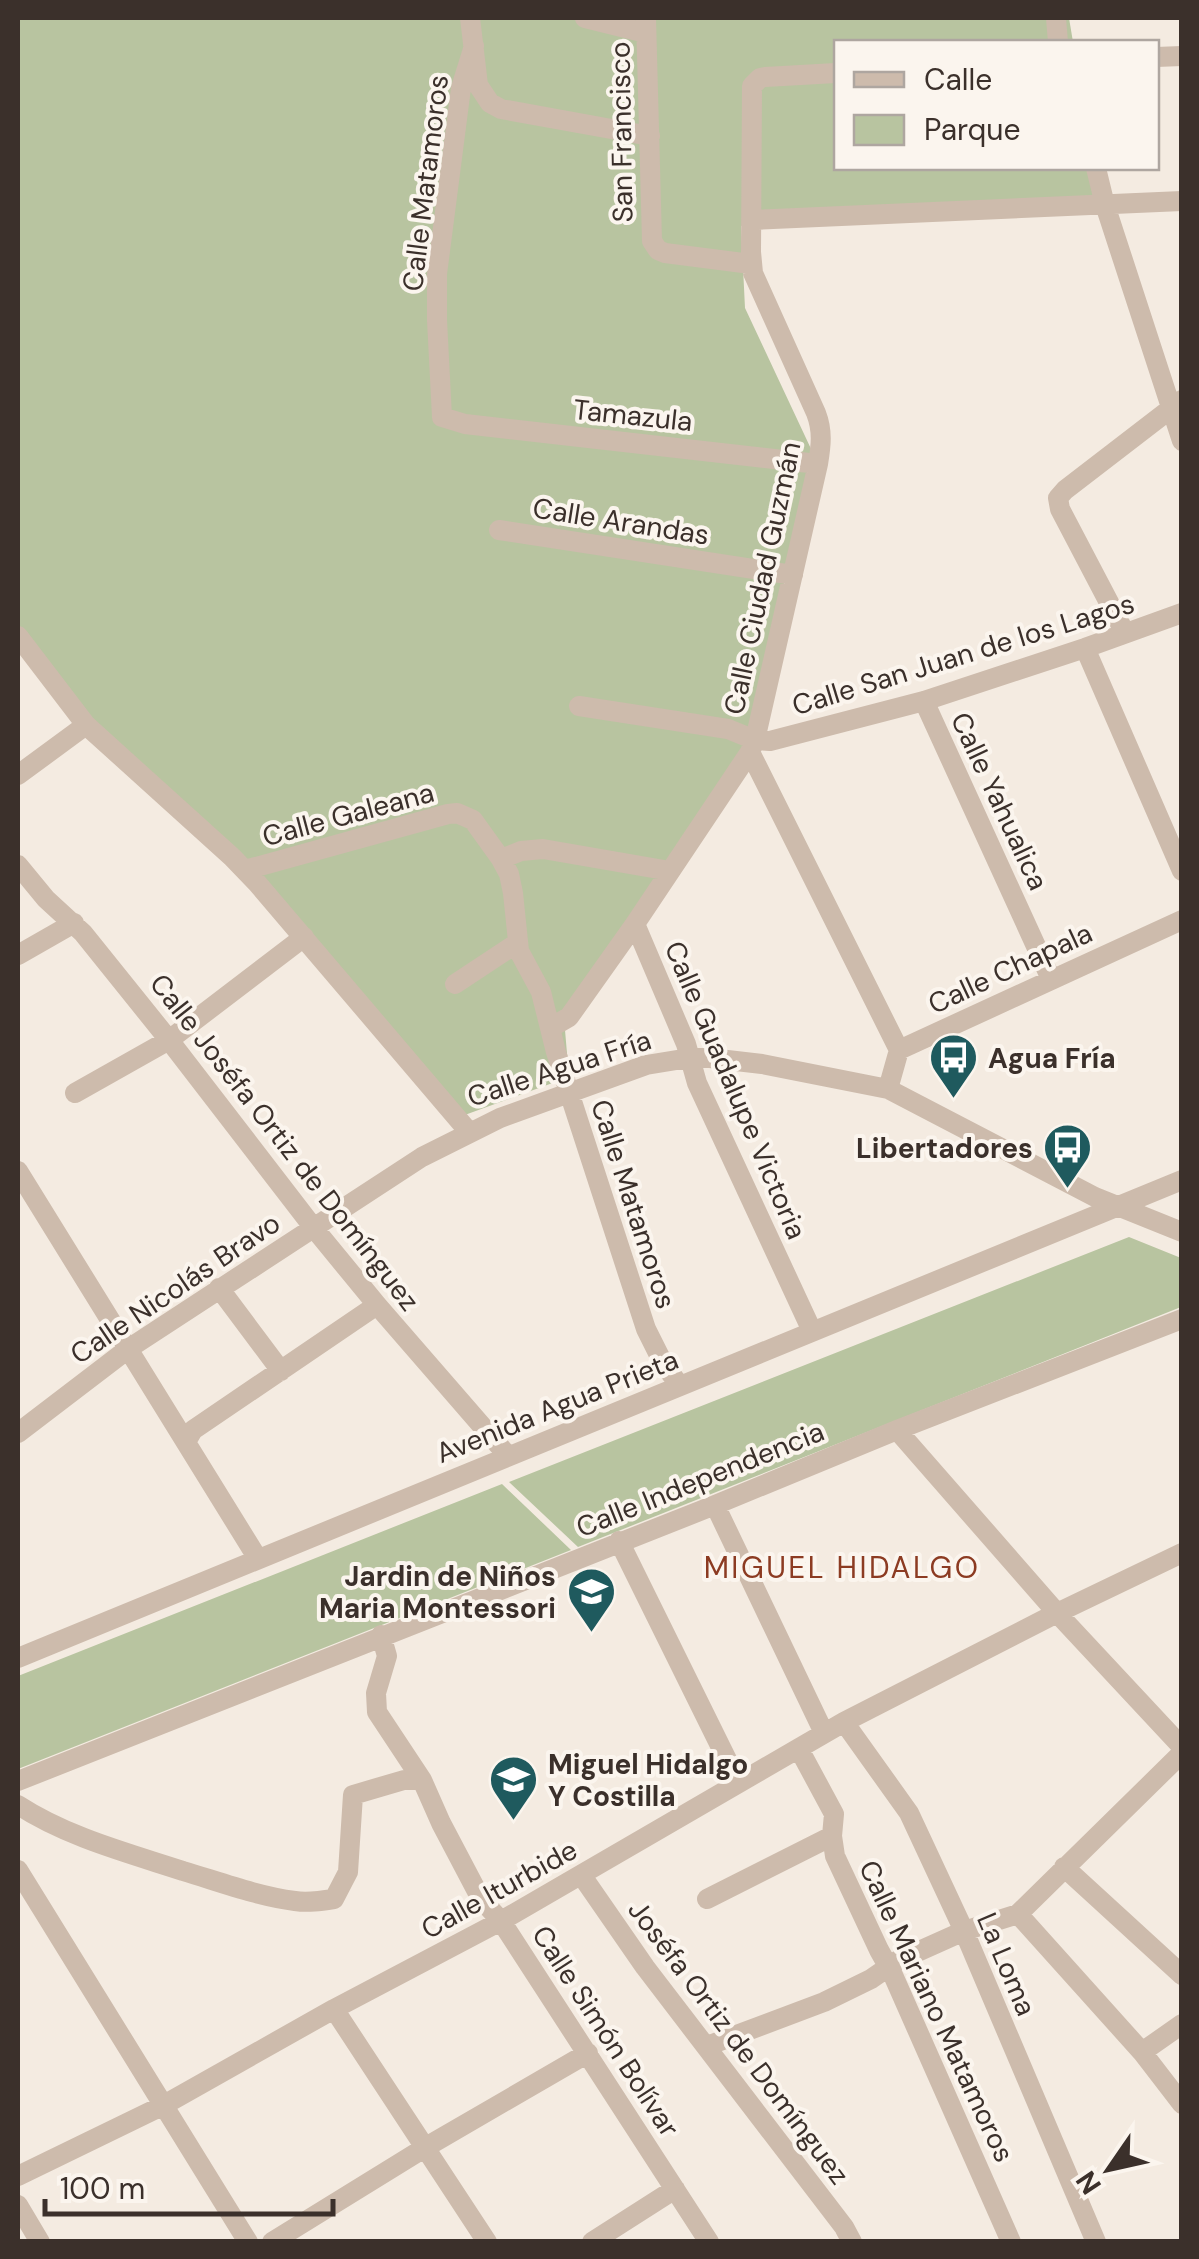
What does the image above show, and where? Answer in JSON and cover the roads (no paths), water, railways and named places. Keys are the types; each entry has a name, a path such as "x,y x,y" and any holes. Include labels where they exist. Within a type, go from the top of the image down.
{"street":[{"name":"Calle Matamoros","path":"442,417 437,274 461,88 474,46 470,18"},
{"path":"585,18 646,25"},
{"name":"San Francisco","path":"646,25 650,235 654,246 664,252 752,264"},
{"path":"474,46 478,86 490,103 501,109 650,136"},
{"name":"Calle Ciudad Guzmán","path":"834,73 765,77 755,82 751,92 752,264 756,282 821,426 818,464 753,746 899,1050"},
{"path":"1096,170 1105,205 1176,405 1182,441"},
{"path":"752,220 1182,200"},
{"path":"1125,634 1060,509 1058,498 1176,405"},
{"name":"Tamazula","path":"442,417 465,424 818,464"},
{"name":"Calle Arandas","path":"499,530 794,575"},
{"name":"Calle San Juan de los Lagos","path":"753,746 924,700 1182,612"},
{"name":"Calle Agua Fría","path":"18,636 86,725 245,870 469,1132 646,1065 690,1058 762,1064 888,1089 1117,1206 1182,1232"},
{"path":"1084,648 1182,871"},
{"name":"Calle Yahualica","path":"924,700 1051,979"},
{"path":"550,1028 569,1017 753,746 728,729 579,706"},
{"path":"18,775 86,725"},
{"name":"Calle Galeana","path":"245,870 448,814 466,816"},
{"name":"Calle Matamoros","path":"466,816 479,827 509,874 517,943 542,992 569,1092 646,1329 662,1363 680,1386"},
{"path":"501,859 521,851 542,849 670,871"},
{"name":"Calle Joséfa Ortiz de Domínguez","path":"18,864 46,899 74,923 376,1304 508,1456"},
{"name":"Calle Chapala","path":"899,1050 1182,920"},
{"path":"18,955 74,923"},
{"name":"Calle Guadalupe Victoria","path":"635,924 697,1083 812,1331"},
{"path":"76,1093 169,1040 304,937"},
{"path":"455,984 517,943"},
{"path":"888,1089 899,1050"},
{"name":"Calle Nicolás Bravo","path":"18,1433 128,1349 218,1288 422,1157 469,1132"},
{"path":"18,1171 258,1559"},
{"name":"Avenida Agua Prieta","path":"18,1658 1182,1180"},
{"path":"218,1288 281,1371"},
{"path":"186,1442 193,1430 376,1304"},
{"name":"Calle Independencia","path":"18,1781 1182,1319"},
{"path":"707,2046 824,2002 964,1931 1018,1914 1182,1750 896,1430"},
{"path":"716,1504 824,1733"},
{"path":"619,1541 738,1782"},
{"name":"Calle Iturbide","path":"18,2176 162,2106 334,2008 501,1921 844,1722 1182,1553"},
{"name":"Calle Simón Bolívar","path":"382,1636 388,1656 376,1693 377,1712 422,1780 481,1899 501,1921 709,2242"},
{"name":"La Loma","path":"844,1722 903,1802 964,1931 1096,2242"},
{"name":"Calle Mariano Matamoros","path":"799,1749 834,1814 835,1856 1011,2242"},
{"path":"18,1805 73,1832 236,1888 297,1902 334,1900 348,1872 352,1794 404,1780 422,1780"},
{"path":"707,1899 832,1836"},
{"path":"1064,1867 1182,1975"},
{"path":"18,1870 248,2242"},
{"name":"Joséfa Ortiz de Domínguez","path":"582,1876 644,1967 852,2242"},
{"path":"1018,1914 1142,2052 1182,2104"},
{"path":"334,2008 487,2242"},
{"path":"1142,2052 1182,2024"},
{"path":"272,2242 588,2053"},
{"path":"592,2242 676,2189"},
{"path":"18,2205 40,2242"}],"place":[{"name":"Agua Fría","path":"953,1100"},
{"name":"Libertadores","path":"1068,1190"},
{"name":"Jardin de Niños Maria Montessori","path":"591,1634"},
{"name":"Miguel Hidalgo Y Costilla","path":"513,1822"}],"district":[{"name":"MIGUEL HIDALGO","path":"842,1568"}]}
